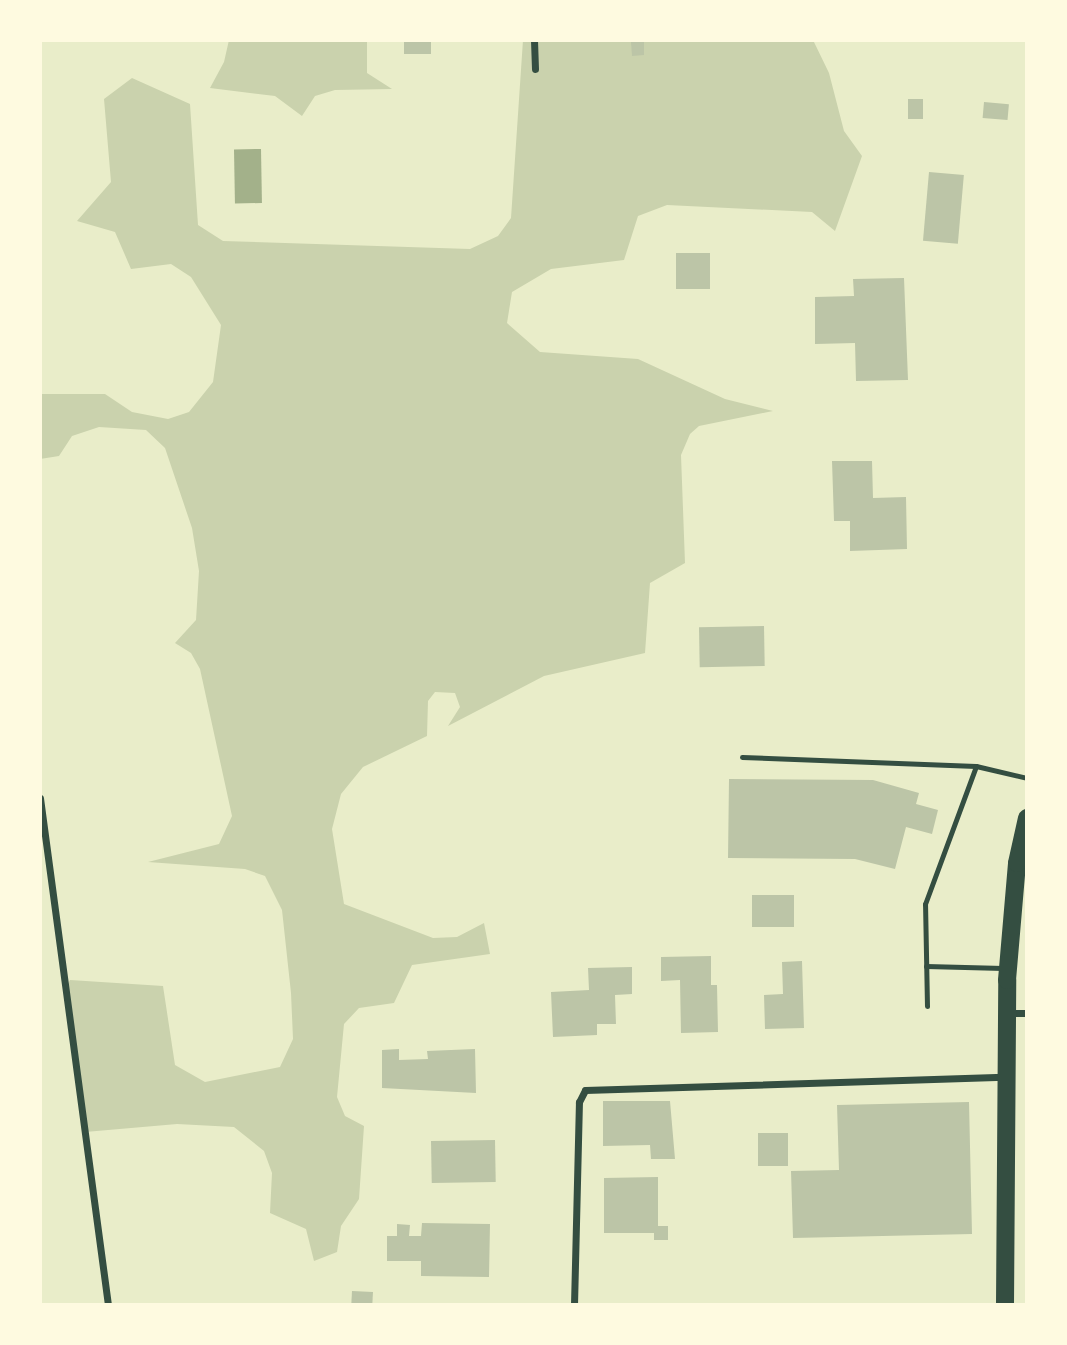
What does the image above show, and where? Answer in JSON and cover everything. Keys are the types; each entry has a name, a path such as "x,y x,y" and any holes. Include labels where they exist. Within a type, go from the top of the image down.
{"main road":[{"path":"1005,1305 1003,1077 1008,968 1017,863 1027,818"}],"street":[{"path":"534,40 535,69"},
{"path":"40,799 108,1305"},
{"path":"1006,1013 1027,1013"},
{"path":"574,1305 579,1102 585,1090 1003,1077"}],"lane":[{"path":"742,757 976,766 1027,778"},
{"path":"927,1006 925,904 976,766"},
{"path":"926,966 1008,968"}],"shaded area":[{"path":"229,40 367,40 367,73 392,89 335,90 315,96 302,116 275,96 210,88 224,62"},
{"path":"523,40 813,40 829,73 844,131 862,156 835,231 812,212 667,205 638,216 624,260 551,269 512,292 507,323 540,352 638,359 725,399 773,411 699,426 690,434 681,455 685,563 650,583 645,653 544,676 448,726 460,707 455,693 435,692 428,701 427,736 363,767 341,794 332,829 344,904 433,938 457,937 484,923 490,954 412,965 394,1003 359,1008 344,1024 337,1097 345,1116 364,1126 359,1199 341,1226 337,1252 314,1261 306,1229 270,1213 272,1173 264,1151 234,1127 177,1124 85,1132 65,989 70,980 163,986 175,1065 205,1082 280,1067 293,1039 291,993 282,910 265,876 245,869 148,862 219,844 232,816 200,669 191,653 175,643 196,620 199,571 192,528 165,448 146,430 99,427 72,436 59,456 40,459 40,394 105,394 132,412 168,419 189,412 213,382 221,325 191,277 171,264 131,269 115,232 77,221 111,182 104,99 132,78 190,104 198,225 223,241 470,249 498,236 511,218"},
{"path":"234,149 261,149 262,203 235,203"}],"building":[{"path":"404,40 431,40 431,54 404,54"},
{"path":"631,42 644,42 644,55 632,56"},
{"path":"908,99 923,99 923,119 908,119"},
{"path":"984,102 1009,104 1008,120 983,118"},
{"path":"929,172 964,175 958,244 923,241"},
{"path":"676,253 710,253 710,289 676,289"},
{"path":"904,278 908,380 856,381 855,343 815,344 815,297 854,296 853,279"},
{"path":"832,461 872,461 873,498 906,497 907,549 850,551 850,521 834,521"},
{"path":"764,626 765,666 700,667 699,627"},
{"path":"729,779 873,780 919,793 916,804 938,810 932,834 906,827 895,869 855,859 728,858"},
{"path":"752,895 794,895 794,927 752,927"},
{"path":"711,956 711,985 717,985 718,1032 681,1033 680,980 661,981 661,957"},
{"path":"802,961 804,1028 765,1029 764,995 783,994 782,962"},
{"path":"632,967 632,994 615,995 616,1024 597,1024 597,1035 553,1037 551,992 589,990 588,968"},
{"path":"399,1049 399,1060 428,1059 427,1051 475,1049 476,1093 382,1088 382,1050"},
{"path":"603,1101 670,1101 675,1159 651,1159 650,1145 603,1146"},
{"path":"969,1102 972,1234 793,1238 791,1171 839,1170 837,1105"},
{"path":"758,1133 788,1133 788,1166 758,1166"},
{"path":"495,1140 496,1182 432,1183 431,1141"},
{"path":"658,1177 658,1226 668,1226 668,1240 654,1240 654,1233 604,1233 604,1178"},
{"path":"422,1223 490,1224 489,1277 421,1276 421,1261 387,1261 387,1236 397,1236 397,1224 410,1225 409,1236 421,1236"},
{"path":"352,1291 373,1292 372,1305 351,1305"}]}
